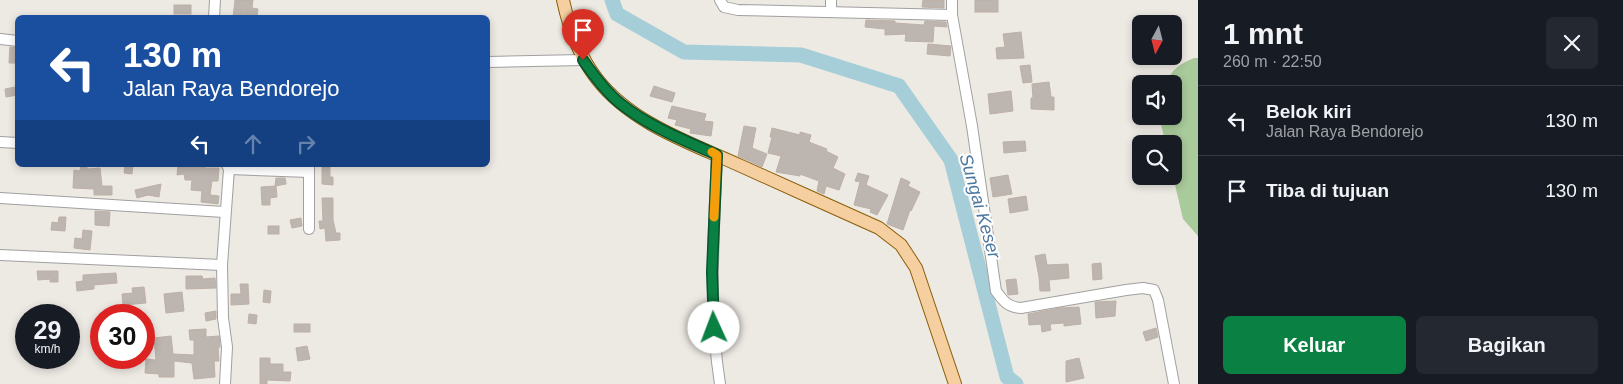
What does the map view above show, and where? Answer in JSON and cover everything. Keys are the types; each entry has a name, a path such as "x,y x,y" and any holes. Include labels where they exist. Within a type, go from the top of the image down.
{"main road":[{"path":"562,0 566,18 583,60 598,80 620,103 655,127 880,228 901,245 916,268 955,384"}],"street":[{"path":"214,15 216,0"},
{"path":"720,0 724,7 738,10 952,15"},
{"path":"831,0 831,12"},
{"path":"952,0 952,15 972,126 996,291 1010,307 1021,308 1126,290 1143,288 1154,290 1158,300 1174,384"},
{"path":"0,39 15,41"},
{"path":"490,62 583,60"},
{"path":"0,142 15,143"},
{"path":"717,155 712,272 714,328 720,384"},
{"path":"225,384 227,347 222,318 222,265 228,167 309,168 309,229"},
{"path":"0,198 224,212"},
{"path":"0,255 222,265"}],"green space":[{"path":"1198,58 1198,236 1183,219 1175,185 1182,185 1182,135 1164,135 1161,125 1182,125 1182,75 1170,75 1184,62"}],"building":[{"path":"235,0 253,0 252,8 258,9 257,15 233,15"},
{"path":"923,0 944,0 944,8 922,7"},
{"path":"975,0 998,0 998,12 975,12"},
{"path":"174,5 191,5 191,14 174,14"},
{"path":"866,20 924,25 925,21 946,22 947,27 934,26 933,42 905,41 906,34 885,35 885,29 865,27"},
{"path":"1021,32 1024,58 997,59 996,48 1005,47 1003,34"},
{"path":"928,44 951,46 950,56 927,54"},
{"path":"10,47 15,48 15,63 9,63"},
{"path":"1030,65 1032,82 1023,83 1020,66"},
{"path":"1049,82 1051,97 1054,97 1054,110 1031,109 1031,98 1033,98 1032,84"},
{"path":"654,86 675,93 672,102 650,96"},
{"path":"15,87 15,95 6,97 5,89"},
{"path":"1011,91 1013,111 990,114 988,94"},
{"path":"672,106 706,114 704,121 713,122 711,136 690,133 691,129 675,125 677,120 668,118"},
{"path":"744,126 756,128 752,148 767,154 762,167 738,156"},
{"path":"772,128 800,135 800,132 811,135 809,142 827,149 826,151 838,157 833,168 845,174 839,190 826,186 824,194 817,191 819,181 800,174 800,176 776,172 781,156 768,153"},
{"path":"1025,141 1026,151 1004,153 1003,142"},
{"path":"81,167 87,167 87,169 100,168 102,186 112,186 112,195 94,195 94,189 73,188 74,170 80,171"},
{"path":"125,167 133,167 132,174 124,173"},
{"path":"178,167 219,168 218,181 212,181 210,195 219,196 218,204 201,202 202,191 191,190 192,180 185,180 184,174 177,175"},
{"path":"322,167 330,167 330,177 333,177 333,185 322,184"},
{"path":"858,173 869,176 866,185 888,195 877,215 870,212 871,209 854,205 860,182 855,181"},
{"path":"1008,175 1012,194 993,197 990,178"},
{"path":"276,178 285,178 286,184 275,186"},
{"path":"901,178 910,182 908,186 920,192 910,210 903,230 887,224"},
{"path":"161,184 159,197 148,195 137,198 135,190"},
{"path":"276,186 277,197 270,198 270,205 262,205 261,187"},
{"path":"1026,196 1028,210 1010,213 1008,199"},
{"path":"322,198 333,198 333,220 336,233 340,233 340,240 326,241 325,228 320,229 319,221 323,221"},
{"path":"95,211 110,212 109,226 95,225"},
{"path":"59,217 66,217 65,231 51,230 52,222 58,223"},
{"path":"301,218 302,226 292,228 290,220"},
{"path":"268,226 279,226 279,234 268,234"},
{"path":"83,230 92,231 90,250 74,248 75,238 82,239"},
{"path":"1045,254 1047,265 1068,264 1069,278 1049,280 1050,291 1040,291 1035,256"},
{"path":"1101,263 1102,279 1093,280 1092,264"},
{"path":"37,271 58,271 58,282 50,282 50,279 38,280"},
{"path":"116,273 117,283 94,285 94,289 77,291 76,282 83,281 83,275"},
{"path":"186,276 202,276 203,279 215,278 216,288 186,289"},
{"path":"1016,279 1018,294 1008,295 1006,280"},
{"path":"240,284 248,284 249,304 231,305 231,294 241,294"},
{"path":"144,287 146,303 123,304 122,294 133,293 132,288"},
{"path":"264,290 271,291 270,303 263,302"},
{"path":"182,292 184,311 166,313 164,294"},
{"path":"1116,301 1115,316 1096,318 1095,302"},
{"path":"1079,307 1081,324 1064,326 1064,323 1050,324 1051,330 1042,332 1041,324 1029,325 1028,314 1060,308"},
{"path":"216,311 216,319 206,321 205,313"},
{"path":"249,314 257,315 256,324 248,323"},
{"path":"294,324 310,324 310,332 294,332"},
{"path":"1156,328 1158,337 1146,341 1143,332"},
{"path":"206,329 206,337 219,336 219,361 214,361 215,377 194,379 192,363 174,361 174,377 159,377 159,374 145,373 145,369 155,369 155,338 171,336 173,354 194,355 194,340 190,340 189,330"},
{"path":"307,346 310,359 298,361 296,348"},
{"path":"260,358 270,358 270,364 283,364 283,372 291,372 290,381 267,380 267,384 260,384"},
{"path":"1079,358 1084,378 1066,382 1066,361"}],"waterway":[{"name":"Sungai Keser","path":"612,0 617,14 684,52 801,55 899,86 951,160 1007,377 1016,384"}],"slow traffic":[{"path":"712,152 717,155 714,217"}],"route":[{"path":"583,60 598,80 620,103 655,127 717,155 712,272 714,328"}]}
